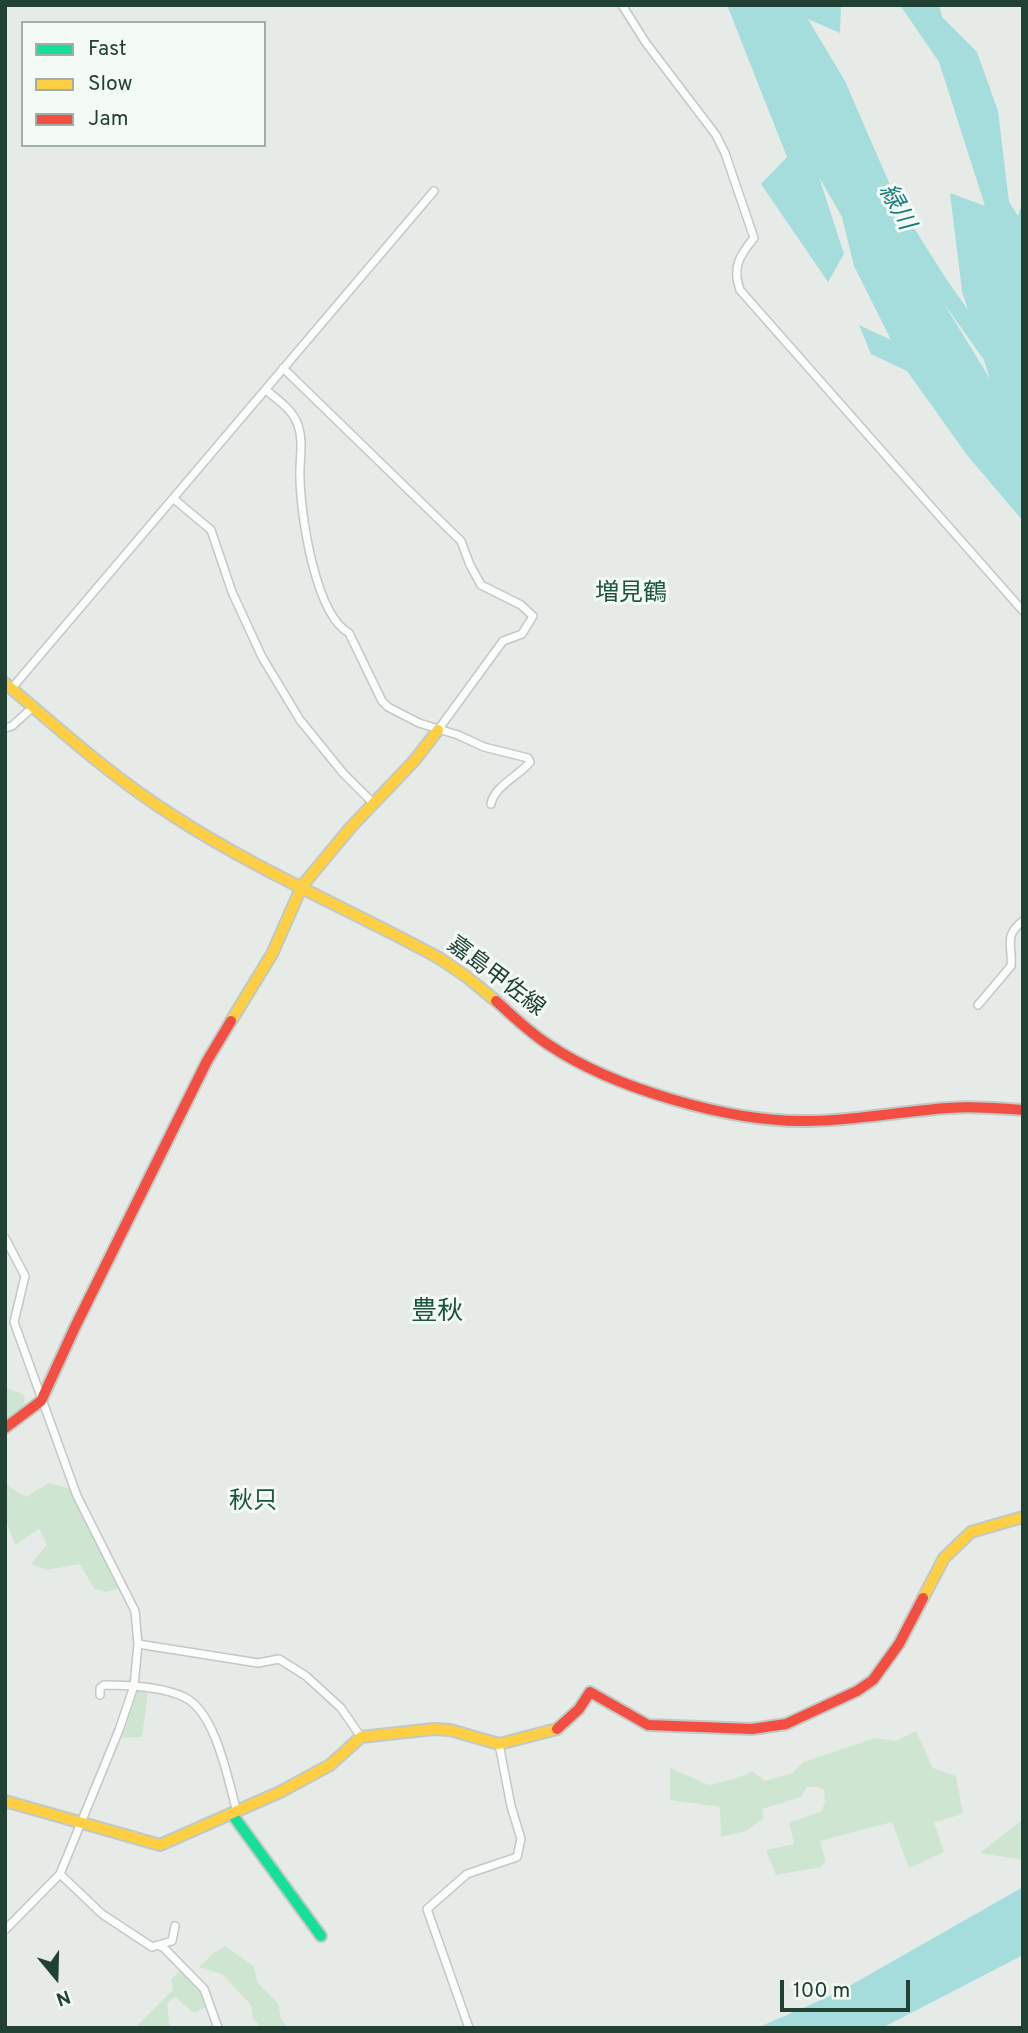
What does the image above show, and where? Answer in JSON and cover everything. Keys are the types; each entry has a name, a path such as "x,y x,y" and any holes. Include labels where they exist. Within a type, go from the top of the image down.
{"street":[{"path":"622,5 646,43 716,135 725,153 754,238 743,251 734,274 740,290 1023,611"},
{"path":"9,686 174,499 433,191"},
{"path":"5,1428 41,1401 206,1061 272,954 302,886 373,803 414,761 503,641 522,634 533,616 521,605 481,586 461,541 283,368"},
{"path":"266,390 290,410 298,425 307,546 320,590 342,629 349,633 382,701 403,716 438,730 458,735 484,747 528,758 530,762 527,766 497,791 491,804"},
{"path":"174,499 211,530 232,593 262,657 300,720 343,774 373,803"},
{"name":"嘉島甲佐線","path":"9,686 75,744 151,803 200,833 455,968 550,1046 593,1069 701,1106 763,1121 826,1121 961,1108 1023,1110"},
{"path":"5,728 12,726 33,707"},
{"path":"978,1005 1011,966 1010,938 1013,929 1023,922"},
{"path":"5,1238 25,1276 14,1322 77,1496 135,1611 138,1644 134,1686 119,1730 60,1874 5,1930"},
{"path":"5,1801 160,1845 235,1813 330,1765 361,1737 434,1729 450,1730 499,1744 557,1729 579,1709 590,1692 648,1725 752,1729 786,1724 858,1691 873,1680 900,1644 944,1558 971,1532 1023,1517"},
{"path":"138,1644 258,1663 279,1659 306,1676 341,1708 361,1737"},
{"path":"100,1695 100,1688 104,1685 134,1686 183,1696 197,1707 217,1742 235,1813 321,1936"},
{"path":"469,2028 427,1909 467,1874 517,1857 521,1839 511,1806 499,1744"},
{"path":"60,1874 102,1914 152,1947 172,1941 175,1926"},
{"path":"158,1945 204,1989 218,2028"}],"green space":[{"path":"5,1387 24,1395 25,1406 5,1422"},
{"path":"49,1483 71,1489 118,1589 106,1592 94,1589 80,1564 46,1570 31,1564 47,1545 39,1529 15,1545 5,1518 5,1484 26,1497"},
{"path":"138,1690 148,1692 142,1737 122,1738"},
{"path":"916,1731 933,1768 956,1776 963,1814 934,1822 944,1852 909,1868 892,1822 820,1841 826,1862 821,1867 776,1875 766,1850 794,1844 789,1823 822,1811 824,1790 817,1787 807,1787 801,1797 762,1809 764,1818 746,1831 721,1837 720,1807 670,1800 670,1768 709,1785 752,1771 765,1781 792,1773 804,1762 875,1738 896,1741"},
{"path":"1023,1819 1023,1860 980,1853"},
{"path":"225,1946 254,1966 257,1982 278,2003 281,2018 287,2028 262,2028 253,2019 251,2005 222,1974 199,1967"},
{"path":"180,1970 202,1993 205,2007 194,2013 175,1997 167,2003 170,2028 135,2028 173,1990 171,1980"}],"water":[{"path":"727,5 841,5 840,33 808,19 845,81 935,289 990,379 962,291 950,193 985,206 939,62 900,5 939,5 942,17 977,52 998,111 1009,202 1018,216 1023,200 1023,521 967,455 907,371 871,354 859,325 891,340 854,266 842,217 819,177 844,254 828,282 761,184 787,157"},
{"path":"1023,1887 1023,1955 882,2028 757,2028 837,1993"}],"waterway":[{"name":"緑川","path":"909,235 988,352"}],"traffic: fast":[{"path":"232,1814 321,1936"}],"traffic: slow":[{"path":"5,683 107,769 172,815 270,872 439,958 496,1001"},
{"path":"231,1021 272,954 302,886 351,827 414,761 438,730"},
{"path":"923,1598 944,1558 971,1532 1023,1517"},
{"path":"5,1801 160,1845 280,1792 330,1765 361,1737 434,1729 450,1730 499,1744 557,1729"}],"traffic: jam":[{"path":"496,1001 535,1035 575,1061 638,1088 708,1109 742,1116 806,1121 958,1107 1023,1110"},
{"path":"5,1428 41,1401 207,1061 231,1021"},
{"path":"557,1729 579,1709 590,1692 648,1725 752,1729 786,1724 857,1691 873,1680 899,1644 923,1598"}],"district":[{"name":"増見鶴","path":"631,595"},
{"name":"豊秋","path":"437,1314"},
{"name":"秋只","path":"253,1503"}]}
